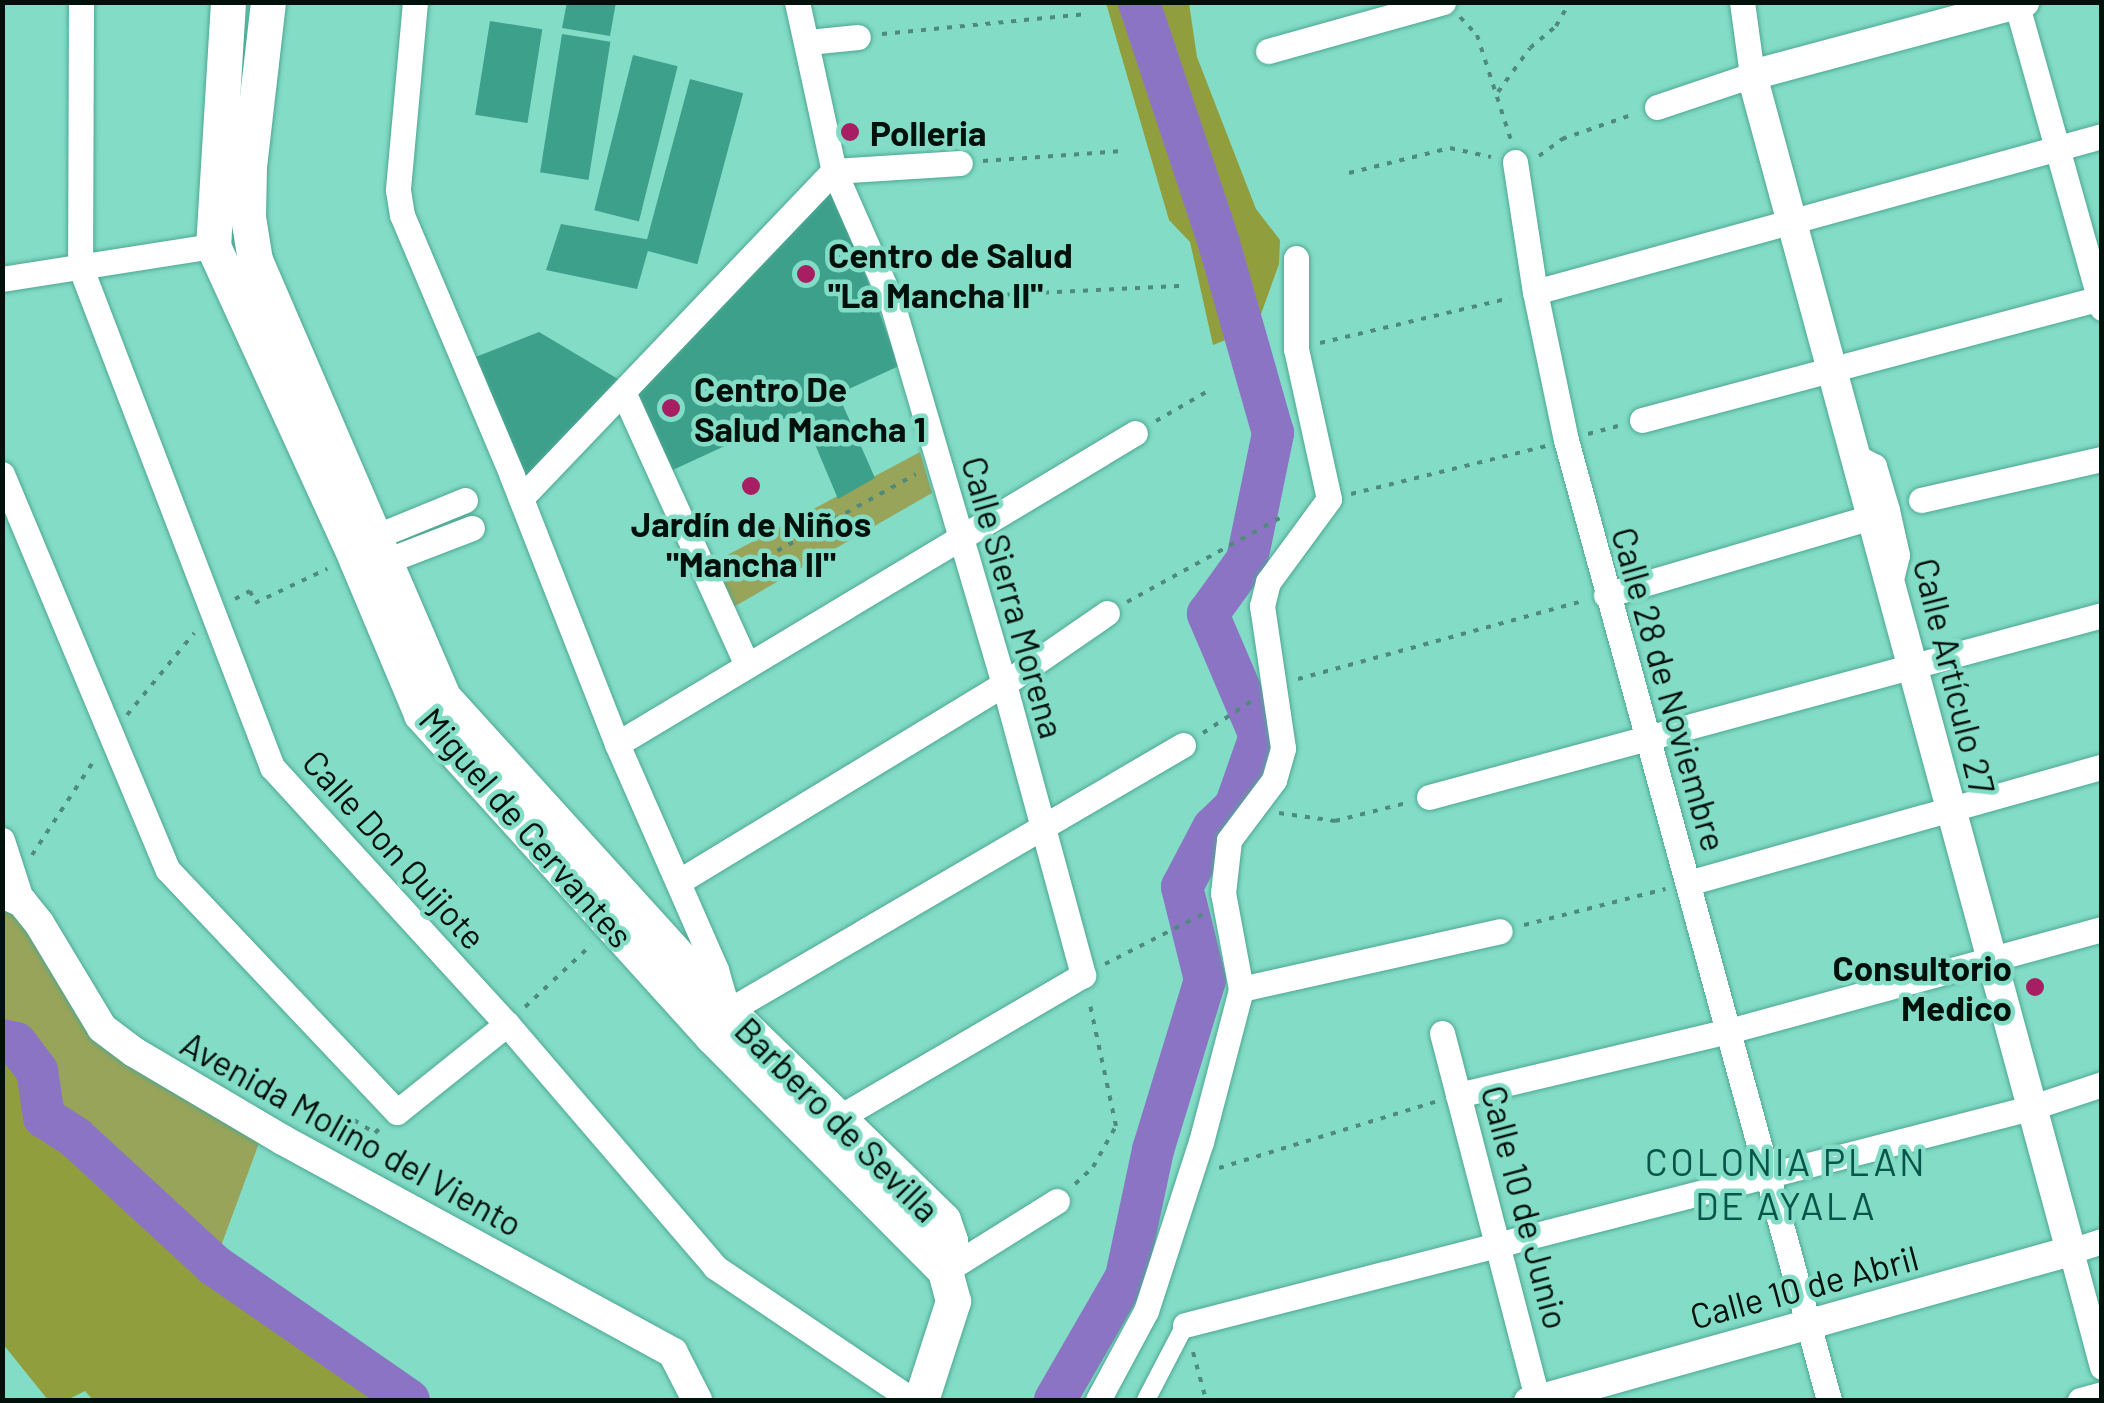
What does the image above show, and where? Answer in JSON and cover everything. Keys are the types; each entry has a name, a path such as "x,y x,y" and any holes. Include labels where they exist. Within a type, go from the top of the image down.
{"main road":[{"name":"Miguel de Cervantes","path":"228,2 213,246 356,559 421,714 712,1036 825,1126"},
{"name":"Barbero de Sevilla","path":"268,2 249,164 248,218 255,260 444,698 728,1011 825,1126 943,1220 950,1240 945,1271 953,1301 920,1400"}],"street":[{"name":"Calle Don Quijote","path":"80,2 80,266 272,767 508,1024 715,1266 912,1400"},
{"path":"414,2 398,204 728,1011 1184,745"},
{"name":"Calle Sierra Morena","path":"796,2 834,171 891,300 1004,684 1084,975"},
{"name":"Calle Artículo 27","path":"1742,2 1752,75 1875,516 1912,669 2102,1367"},
{"path":"1642,420 2101,301 2019,3 1752,75 1657,107"},
{"path":"1268,51 1450,8"},
{"path":"808,42 858,37"},
{"path":"1535,292 2102,136"},
{"path":"521,498 834,171 960,162"},
{"name":"Calle 28 de Noviembre","path":"1515,162 1535,292 1598,597 1647,739 1829,1400"},
{"path":"2,278 213,246"},
{"path":"1098,1400 1146,1311 1190,1177 1242,989 1223,892 1229,840 1255,807 1281,763 1277,685 1262,606 1268,582 1329,499 1296,349 1296,258"},
{"path":"624,394 747,665"},
{"path":"617,744 1136,433"},
{"path":"1858,458 1874,466 1887,510 1897,555 1891,580"},
{"path":"1921,500 2102,459"},
{"path":"2,474 168,870 397,1112 508,1024"},
{"path":"381,548 465,500"},
{"path":"1598,597 1875,516"},
{"path":"381,548 472,528"},
{"path":"678,882 1004,684 1107,613"},
{"path":"1429,797 2102,615"},
{"path":"1688,883 2102,767"},
{"path":"2,840 14,890"},
{"name":"Avenida Molino del Viento","path":"14,890 64,960 102,1028 205,1096 673,1353 697,1400"},
{"path":"1458,1095 1729,1031 2102,929"},
{"path":"1242,989 1500,931"},
{"path":"825,1126 1084,975"},
{"name":"Calle 10 de Junio","path":"1442,1033 1499,1244 1534,1400"},
{"path":"1146,1400 1185,1325 2030,1108 2102,1084"},
{"path":"945,1271 1057,1201"},
{"name":"Calle 10 de Abril","path":"1534,1400 2102,1241"},
{"path":"2080,1400 2102,1394"}],"path":[{"path":"1498,92 1530,48 1556,26 1570,2"},
{"path":"1450,8 1477,35 1498,92 1515,162"},
{"path":"858,37 1087,14"},
{"path":"1350,173 1450,148 1515,162 1541,155 1562,138 1657,107"},
{"path":"960,162 1123,151"},
{"path":"891,300 1184,286"},
{"path":"1296,349 1535,292"},
{"path":"1136,433 1208,391"},
{"path":"1566,440 1642,420"},
{"path":"1329,499 1527,452"},
{"path":"712,587 938,462"},
{"path":"1107,613 1264,527"},
{"path":"14,890 112,734 212,611 250,590 255,603 339,564"},
{"path":"1277,685 1598,597"},
{"path":"1184,745 1255,699"},
{"path":"1255,807 1304,819 1335,821 1429,797"},
{"path":"1500,931 1688,883"},
{"path":"1057,1201 1093,1168 1116,1126 1084,975 1200,916"},
{"path":"508,1024 612,926"},
{"path":"1190,1177 1458,1095"},
{"path":"332,1150 354,1120 375,1133 397,1112"},
{"path":"1185,1325 1206,1400"}],"green space":[{"path":"1106,3 1189,3 1197,57 1256,209 1280,240 1279,264 1256,328 1213,345 1190,242 1169,220"},
{"path":"920,452 932,493 723,613 703,568"},
{"path":"2,906 18,914 101,1043 259,1143 214,1265 76,1138 44,1117 37,1071 17,1043 3,1040"},
{"path":"2,1040 16,1043 37,1071 44,1117 76,1138 214,1265 409,1400 93,1400 85,1391 67,1400 48,1400 3,1344"}],"building":[{"path":"567,2 616,2 610,36 562,28"},
{"path":"490,21 542,29 527,123 475,115"},
{"path":"562,34 610,42 588,180 540,172"},
{"path":"633,55 678,66 639,221 594,210"},
{"path":"690,79 743,93 697,264 644,250"},
{"name":"Centro de Salud \"La Mancha II\"","path":"831,181 899,366 838,394 875,478 838,499 801,411 664,474 634,397"},
{"path":"561,224 651,240 637,289 546,270"},
{"path":"539,332 623,382 525,485 473,358"}],"waterway":[{"path":"1055,1400 1126,1277 1153,1150 1205,980 1182,887 1213,828 1235,807 1260,736 1208,614 1247,560 1273,433 1219,243 1139,2"},
{"path":"2,1040 16,1043 37,1071 44,1117 76,1138 214,1265 409,1400"}],"place":[{"name":"Polleria","path":"850,132"},
{"name":"Centro de Salud \"La Mancha II\"","path":"806,274"},
{"name":"Centro De Salud Mancha 1","path":"671,408"},
{"name":"Jardín de Niños \"Mancha II\"","path":"751,486"},
{"name":"Consultorio Medico","path":"2035,987"}],"district":[{"name":"COLONIA PLAN DE AYALA","path":"1786,1184"}]}
